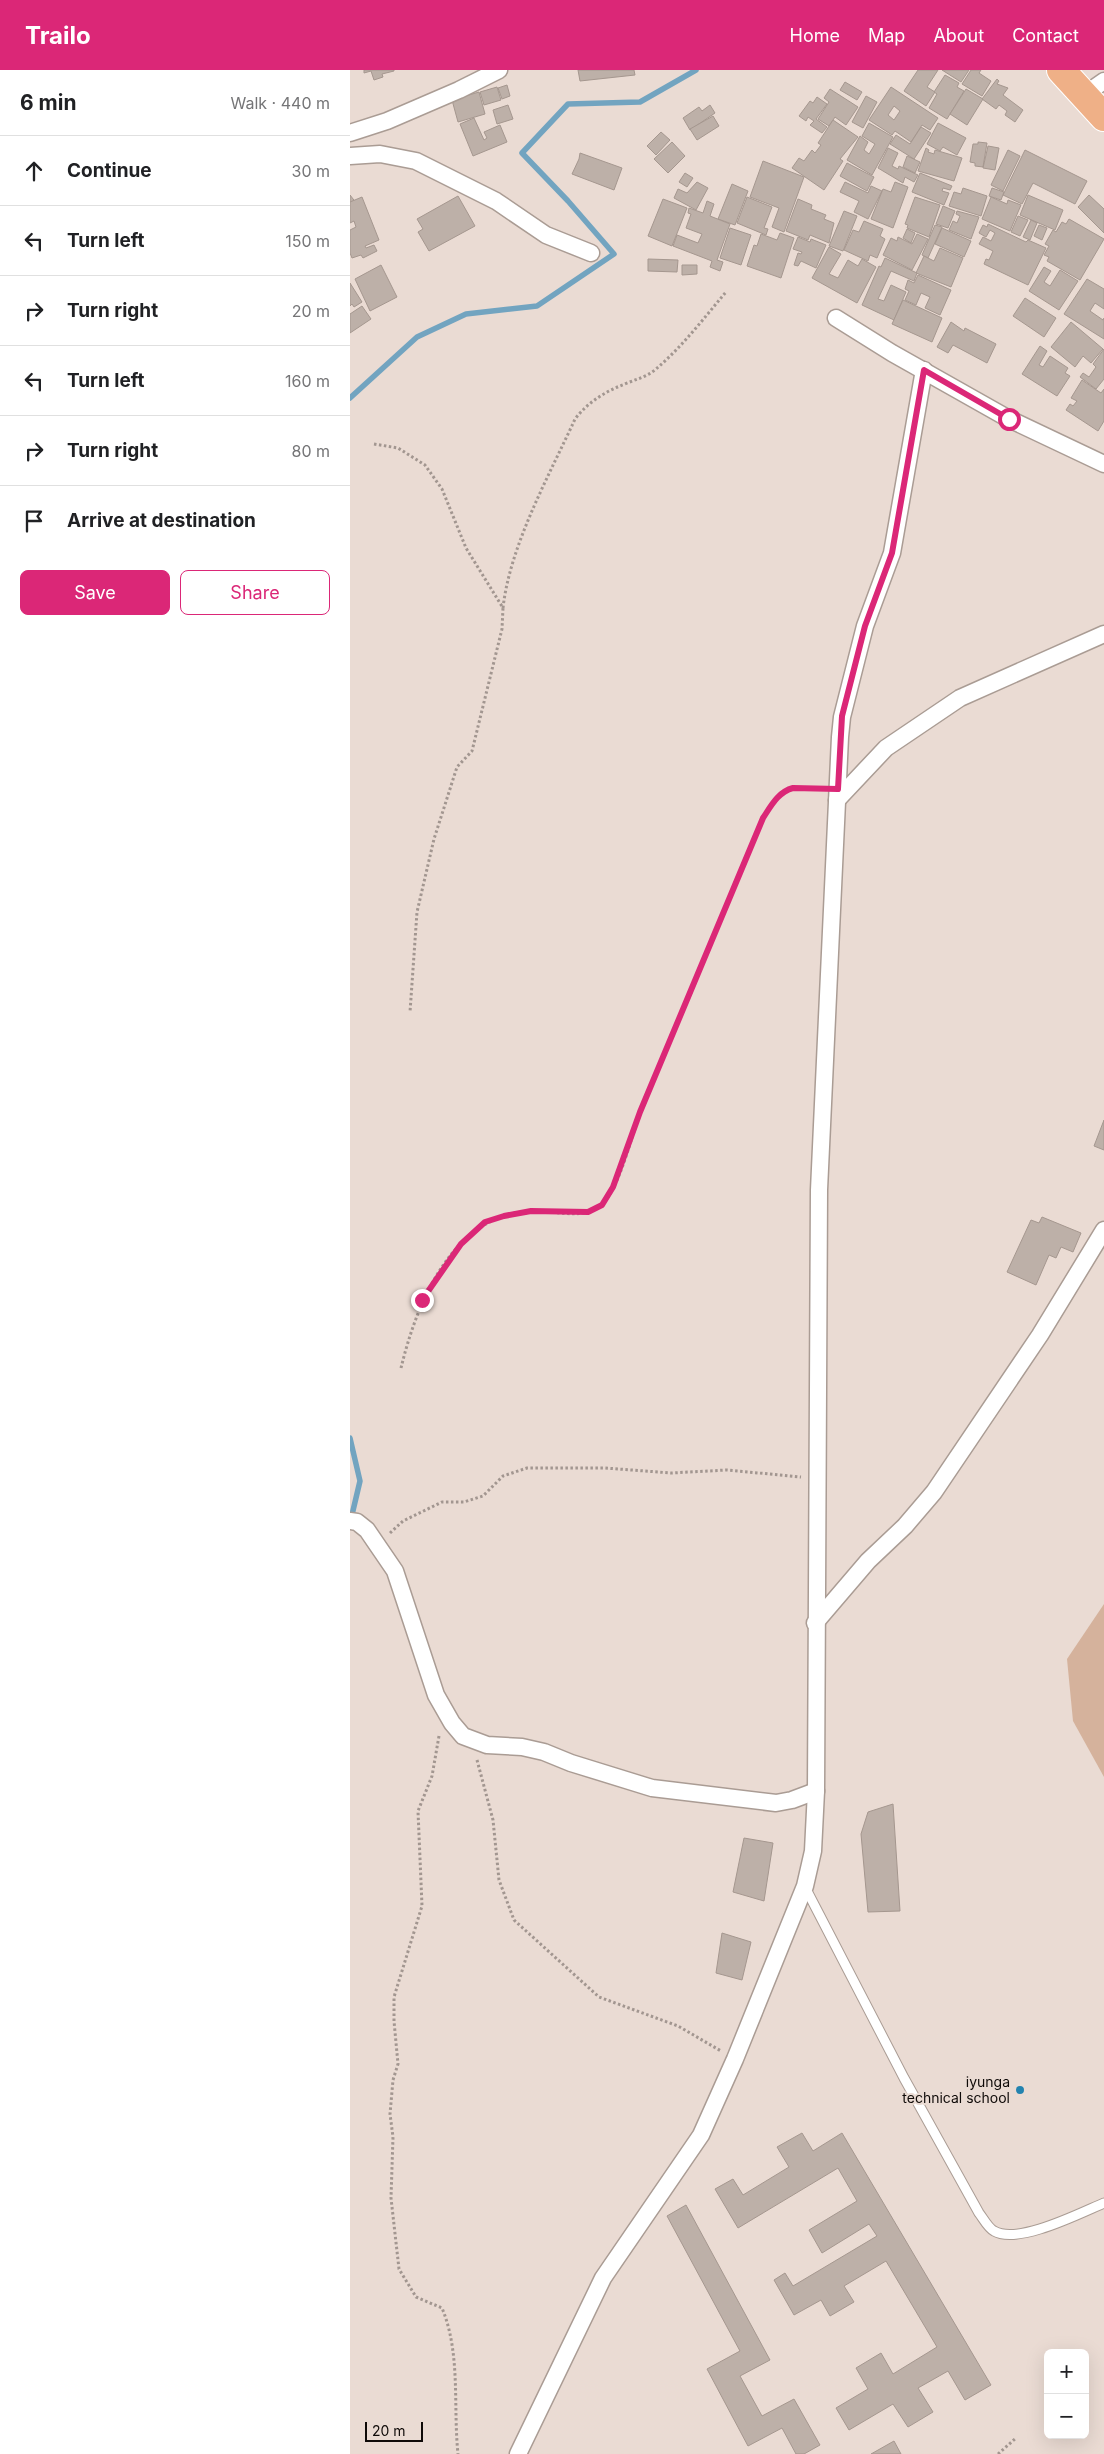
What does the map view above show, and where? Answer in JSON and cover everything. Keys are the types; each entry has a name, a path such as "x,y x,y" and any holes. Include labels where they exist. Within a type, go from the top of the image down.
{"highway":[{"path":"1060,70 1094,88 1104,117"}],"street":[{"path":"350,133 387,121 459,90 499,70"},
{"path":"350,156 380,154 416,161 496,201 546,234 591,253"},
{"path":"836,318 1009,419 1104,464"},
{"path":"518,2454 603,2278 701,2134 735,2059 805,1886 813,1851 816,1791 815,1623 819,1190 842,716 865,626 892,553 924,370"},
{"path":"838,794 886,748 939,710 960,698 1104,634"},
{"path":"815,1623 868,1561 905,1526 934,1492 1040,1335 1104,1230"},
{"path":"354,1521 367,1530 395,1571 404,1593 436,1695 457,1730 474,1742 522,1747 544,1752 571,1763 652,1788 776,1803 792,1800 816,1791"}],"lane":[{"path":"805,1886 904,2078 979,2213 994,2231 1014,2235 1062,2220 1104,2203"}],"path":[{"path":"410,1012 417,912 434,839 457,767 472,751 502,629 502,608 512,562 575,419 584,407 602,395 656,370 726,292"},
{"path":"374,444 398,448 425,465 442,489 466,548 502,608"},
{"path":"401,1368 409,1334 422,1300 461,1244 485,1222 531,1211 588,1212 602,1205 613,1187 640,1112 763,818 779,796 786,790 793,788 838,794"},
{"path":"378,1544 403,1521 422,1511 442,1502 474,1500 483,1496 503,1476 527,1468 605,1468 671,1473 726,1470 817,1479"},
{"path":"444,1710 432,1776 418,1811 422,1906 394,1997 398,2064 393,2080 390,2114 393,2137 391,2198 399,2269 416,2297 442,2308 448,2324 455,2376 454,2420 458,2454"},
{"path":"474,1742 493,1820 499,1880 514,1920 599,1997 678,2026 735,2059"},
{"path":"998,2454 1016,2438"}],"shaded area":[{"path":"1104,1604 1104,1777 1073,1721 1067,1659"}],"building":[{"path":"364,70 394,71 382,74 383,77 374,80 371,71 364,73"},
{"path":"578,70 634,70 635,75 580,81"},
{"path":"918,70 938,70 927,87 935,92 926,106 904,91"},
{"path":"942,70 969,70 961,82"},
{"path":"971,70 981,70 979,73 991,81 982,96 962,84"},
{"path":"945,75 959,83 957,87 964,91 947,119 929,108 937,94 934,92"},
{"path":"997,79 999,81 997,84 1008,88 1003,95 1023,110 1015,122 1005,115 1007,111 999,105 996,109 982,99"},
{"path":"845,82 862,92 857,100 840,90"},
{"path":"507,85 510,96 502,99 498,88"},
{"path":"497,87 501,100 484,105 480,92"},
{"path":"891,87 938,118 930,130 922,125 911,142 895,131 892,135 869,120","holes":["894,106 900,111 894,120 888,115"]},
{"path":"830,89 858,107 846,125 835,117 829,126 818,119 829,102 824,98"},
{"path":"966,89 983,99 967,125 950,114"},
{"path":"479,92 485,114 458,122 452,100"},
{"path":"866,96 877,102 863,128 852,122"},
{"path":"817,97 827,104 816,119 827,127 822,133 810,125 814,121 808,117 806,121 799,116 810,101 813,103"},
{"path":"508,105 513,119 497,124 493,110"},
{"path":"710,105 715,113 690,130 683,118 699,107 702,111"},
{"path":"713,116 719,126 697,140 690,129"},
{"path":"474,118 484,140 487,138 484,132 500,125 507,142 473,156 460,124"},
{"path":"833,120 858,137 840,159 843,161 824,190 792,168 799,158 804,161 812,150 815,153 821,145 818,143"},
{"path":"869,123 893,137 872,175 847,160 860,136 868,142 864,150 869,154 875,144 862,136"},
{"path":"938,123 966,138 957,155 943,147 940,151 927,144"},
{"path":"921,127 931,133 914,159 890,144 896,135 910,144"},
{"path":"661,132 670,140 656,155 647,146"},
{"path":"672,142 685,156 668,173 654,159"},
{"path":"978,142 987,143 983,167 975,166 975,163 970,162 973,144 978,144"},
{"path":"988,146 999,148 995,170 983,168"},
{"path":"888,148 898,153 892,166 898,169 899,166 918,175 914,182 905,177 903,183 878,168"},
{"path":"926,148 929,150 928,152 934,154 935,150 962,158 954,181 918,171"},
{"path":"1008,150 1020,156 1003,191 991,185"},
{"path":"1025,150 1087,181 1075,204 1033,183 1022,204 1003,195"},
{"path":"580,153 622,168 614,190 572,174"},
{"path":"907,156 920,162 915,173 903,167"},
{"path":"763,161 804,177 784,232 772,227 779,208 750,197"},
{"path":"847,163 874,177 867,191 840,176"},
{"path":"685,173 693,178 687,187 679,182"},
{"path":"920,173 952,186 950,190 943,188 942,191 949,193 944,205 912,192"},
{"path":"697,182 708,188 696,210 674,198 678,189 687,193"},
{"path":"845,182 868,193 871,186 882,191 868,219 854,212 859,201 840,192"},
{"path":"895,182 908,187 893,228 871,219 883,189 891,192"},
{"path":"732,184 748,191 735,225 718,219"},
{"path":"963,188 987,196 981,216 949,206 954,192 961,194"},
{"path":"992,188 1004,192 1001,200 989,196"},
{"path":"350,195 357,204 350,207"},
{"path":"1028,195 1063,210 1055,230 1020,215"},
{"path":"1089,195 1104,209 1104,233 1078,207"},
{"path":"458,196 475,226 429,251 418,232 423,229 417,219"},
{"path":"362,197 379,240 365,246 366,248 374,245 377,251 363,258 361,255 352,258 350,253 350,230 356,227 354,221 350,223 350,202"},
{"path":"747,197 772,207 764,228 768,229 766,235 737,223"},
{"path":"915,197 940,205 929,237 907,228 908,225 905,224"},
{"path":"991,197 1007,204 1008,200 1021,205 1010,231 982,219"},
{"path":"663,199 687,208 672,246 648,236"},
{"path":"798,199 812,205 811,209 826,215 824,219 834,223 829,243 810,235 808,240 786,231"},
{"path":"707,201 714,204 710,216 730,224 717,260 723,262 720,271 710,267 712,261 673,246 677,235 698,243 702,234 686,228 691,214 688,213 689,208 703,213"},
{"path":"943,206 955,211 948,228 936,224"},
{"path":"844,211 857,216 843,251 829,246"},
{"path":"957,211 979,217 971,239 949,230 953,221 957,223 960,216 956,214"},
{"path":"1018,216 1028,220 1020,236 1011,232"},
{"path":"1069,219 1104,239 1080,280 1047,261 1049,257 1044,255 1049,246 1045,244 1053,230 1056,232 1062,222 1066,224"},
{"path":"1031,220 1037,223 1030,240 1023,237"},
{"path":"864,221 883,229 880,236 885,239 877,258 870,255 868,261 844,250 853,230 859,232"},
{"path":"988,224 1026,242 1028,240 1046,248 1028,285 984,264 986,259 989,260 993,251 979,244 983,237 991,241 995,233 990,230 986,237 979,233 983,225 987,227"},
{"path":"935,225 942,227 928,258 922,255"},
{"path":"1039,225 1047,228 1042,240 1034,236"},
{"path":"730,228 751,235 741,265 720,258"},
{"path":"942,228 971,241 964,257 935,244"},
{"path":"907,229 915,233 911,243 903,238"},
{"path":"780,233 794,238 781,278 747,266 754,245 757,246 761,234 777,240"},
{"path":"917,234 928,239 912,270 883,255 891,238 897,241 898,237 912,244"},
{"path":"798,237 810,242 811,239 826,245 816,268 801,261 798,266 794,265 798,253 801,254 802,252 793,249"},
{"path":"829,247 841,254 829,274 838,278 848,260 858,266 862,259 876,267 857,303 812,278"},
{"path":"940,248 963,258 951,287 916,273 924,256 934,261"},
{"path":"885,258 917,273 914,281 891,271 878,299 884,301 891,285 906,292 894,320 862,305 879,266 881,267"},
{"path":"648,259 678,260 677,272 648,271"},
{"path":"381,265 397,297 370,311 355,279"},
{"path":"682,265 697,265 697,274 682,275"},
{"path":"1044,267 1051,271 1044,282 1050,286 1060,270 1078,281 1059,310 1029,291"},
{"path":"918,275 951,290 940,315 925,308 930,297 921,293 916,305 905,300 909,291 905,289 908,280 914,283"},
{"path":"1087,279 1104,289 1104,309 1095,303 1090,311 1103,320 1104,318 1104,339 1064,314"},
{"path":"350,283 362,302 354,307 352,304 350,306"},
{"path":"1025,298 1056,318 1044,337 1013,316"},
{"path":"903,300 942,318 932,342 892,324"},
{"path":"362,306 371,319 350,333 350,314"},
{"path":"951,322 964,331 965,328 996,344 987,363 953,345 948,353 937,347"},
{"path":"1071,322 1103,349 1091,363 1083,356 1075,367 1051,347"},
{"path":"1040,346 1047,351 1039,365 1043,367 1050,356 1068,368 1065,373 1070,376 1057,396 1022,374"},
{"path":"1104,349 1104,379 1096,389 1080,377 1083,373 1089,377 1096,367 1093,364"},
{"path":"1082,380 1101,393 1104,389 1104,421 1098,431 1066,410 1070,404 1073,406 1077,401 1071,398"},
{"path":"1104,1120 1104,1150 1094,1146"},
{"path":"1042,1217 1081,1233 1073,1252 1061,1247 1056,1258 1049,1255 1036,1285 1007,1272 1031,1220 1039,1223"},
{"path":"893,1804 900,1911 868,1912 861,1834 868,1812"},
{"path":"744,1838 773,1843 764,1901 733,1892"},
{"path":"722,1933 751,1942 742,1980 716,1973"},
{"path":"802,2133 813,2151 842,2133 991,2385 965,2400 948,2371 918,2388 933,2412 908,2427 893,2404 849,2430 836,2408 868,2389 856,2368 881,2353 893,2374 937,2347 886,2261 844,2286 854,2302 830,2316 821,2300 794,2315 774,2280 785,2273 793,2286 877,2236 869,2224 822,2253 809,2230 857,2201 838,2168 738,2228 715,2189 733,2179 743,2195 789,2167 777,2147"},
{"path":"686,2205 770,2360 740,2376 762,2416 794,2399 820,2445 804,2454 796,2454 782,2428 748,2446 707,2369 740,2351 667,2216"},
{"path":"894,2441 901,2454 871,2454"}],"waterway":[{"path":"350,398 417,337 466,314 537,306 614,254 568,201 522,153 568,104 640,102 696,70"},
{"path":"350,1438 360,1481 351,1519"}],"place":[{"name":"iyunga technical school","path":"1020,2090"}],"route":[{"path":"422,1300 445,1264 461,1244 485,1222 531,1211 588,1212 602,1205 613,1187 640,1112 671,1043 745,856 763,818 779,796 786,790 793,788 838,789 842,716 865,626 892,553 924,370 1009,419"}]}
